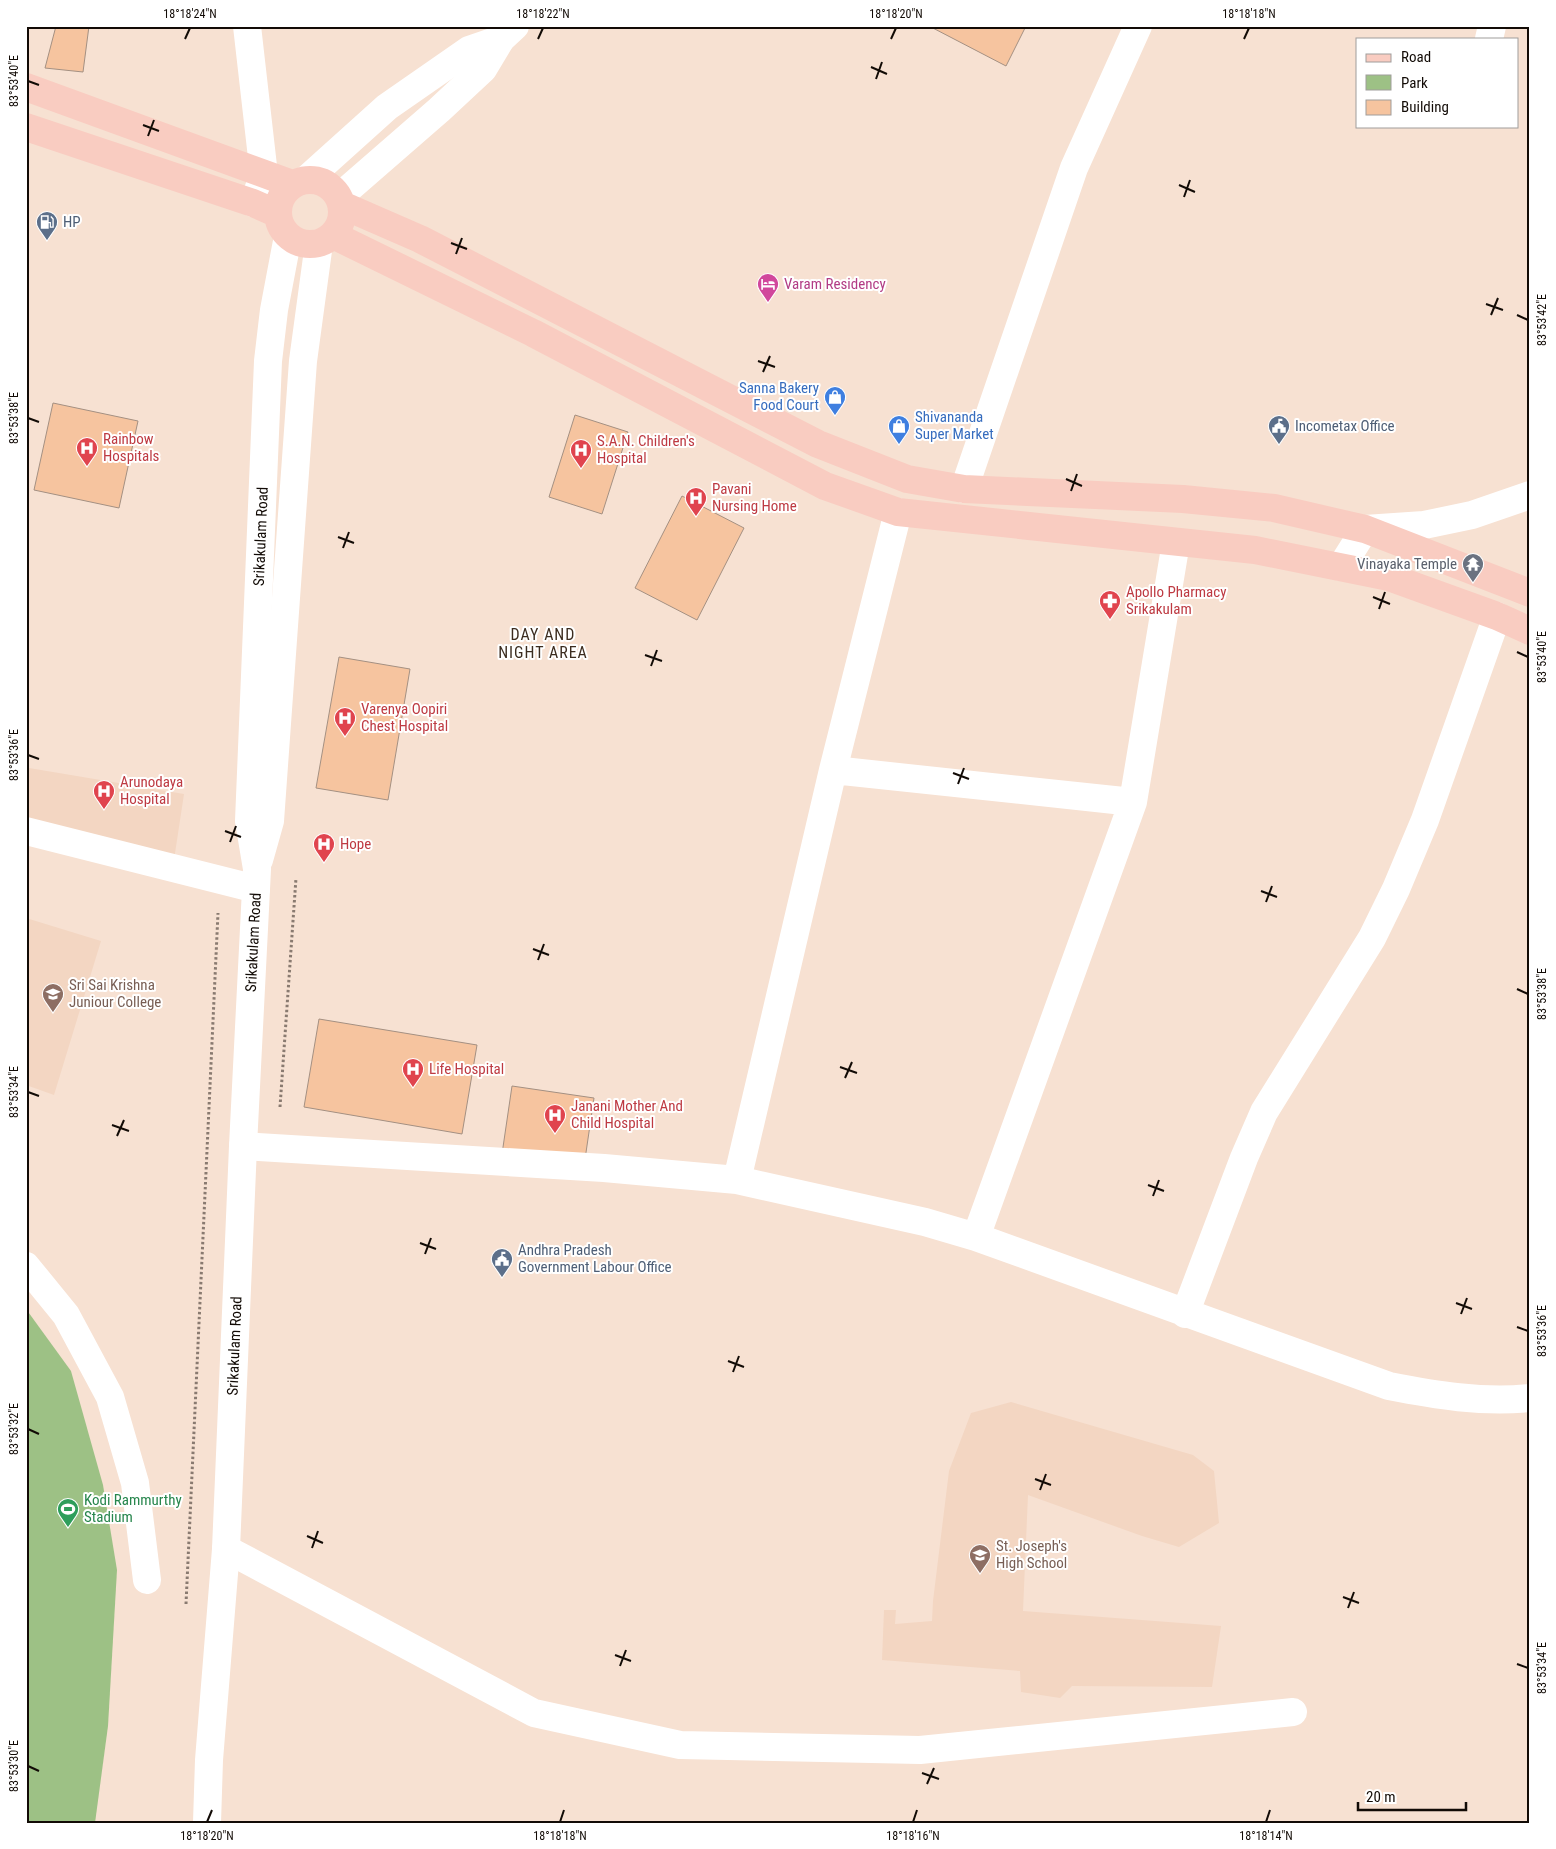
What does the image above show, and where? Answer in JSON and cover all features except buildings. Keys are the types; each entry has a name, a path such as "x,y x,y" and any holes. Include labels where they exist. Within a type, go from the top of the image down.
{"main road":[{"path":"26,87 264,175 299,182 317,179 334,189 341,201 342,215 340,226 326,239 302,244 283,225 253,202 26,128"},
{"path":"283,225 279,203 283,192 299,182"},
{"path":"341,201 420,239 818,444 907,479 964,489 1192,500 1274,508 1365,529 1530,593"},
{"path":"326,239 533,333 825,486 898,512 1255,550 1388,577 1497,616 1530,631"}],"street":[{"path":"247,26 264,175 253,202"},
{"path":"964,489 1074,168 1138,26"},
{"path":"299,182 387,106 469,50 508,33"},
{"path":"341,201 482,69 508,33"},
{"name":"Srikakulam Road","path":"207,1823 209,1760 226,1549 242,1146 256,879 249,821 268,371 283,225"},
{"name":"Srikakulam Road","path":"256,879 270,821 302,361 326,239"},
{"path":"1341,567 1365,529 1433,523 1472,515 1530,494"},
{"path":"737,1180 833,770 898,512"},
{"path":"976,1237 1133,802 1176,542"},
{"path":"1185,1314 1244,1158 1264,1112 1372,938 1396,889 1424,820 1497,616"},
{"path":"833,770 1133,802"},
{"path":"26,831 222,880 256,879"},
{"path":"242,1146 604,1168 737,1180 925,1222 976,1237 1185,1314 1389,1386 1441,1396 1506,1400 1530,1398"},
{"path":"26,1266 66,1316 110,1397 135,1483 147,1580"},
{"path":"226,1549 534,1713 680,1745 920,1750 1293,1712"}],"path":[{"path":"186,1608 216,933 222,880"}],"shaded area":[{"name":"Arunodaya Hospital","path":"29,768 184,794 172,873 26,825 26,787"},
{"name":"Sri Sai Krishna Juniour College","path":"26,918 101,941 54,1095 26,1085"},
{"name":"St. Joseph's High School","path":"1011,1402 1193,1455 1214,1471 1219,1523 1179,1547 1142,1536 1028,1495 1023,1611 1221,1626 1212,1687 1072,1686 1060,1698 1021,1692 1020,1671 882,1660 884,1610 896,1610 895,1624 932,1621 949,1471 971,1413"}],"green space":[{"name":"Kodi Rammurthy Stadium","path":"26,1309 71,1371 103,1485 117,1570 108,1726 95,1823 26,1823"}],"place":[{"name":"HP","path":"47,241"},
{"name":"Varam Residency","path":"768,303"},
{"name":"Sanna Bakery Food Court","path":"835,416"},
{"name":"Shivananda Super Market","path":"899,445"},
{"name":"Incometax Office","path":"1279,445"},
{"name":"Rainbow Hospitals","path":"87,467"},
{"name":"S.A.N. Children's Hospital","path":"581,469"},
{"name":"Pavani Nursing Home","path":"696,517"},
{"name":"Vinayaka Temple","path":"1473,583"},
{"name":"Apollo Pharmacy Srikakulam","path":"1110,620"},
{"name":"Varenya Oopiri Chest Hospital","path":"345,737"},
{"name":"Arunodaya Hospital","path":"104,810"},
{"name":"Hope","path":"324,863"},
{"name":"Sri Sai Krishna Juniour College","path":"53,1013"},
{"name":"Life Hospital","path":"413,1088"},
{"name":"Janani Mother And Child Hospital","path":"555,1134"},
{"name":"Andhra Pradesh Government Labour Office","path":"502,1278"},
{"name":"Kodi Rammurthy Stadium","path":"68,1528"},
{"name":"St. Joseph's High School","path":"980,1574"}],"district":[{"name":"DAY AND NIGHT AREA","path":"543,643"}]}
